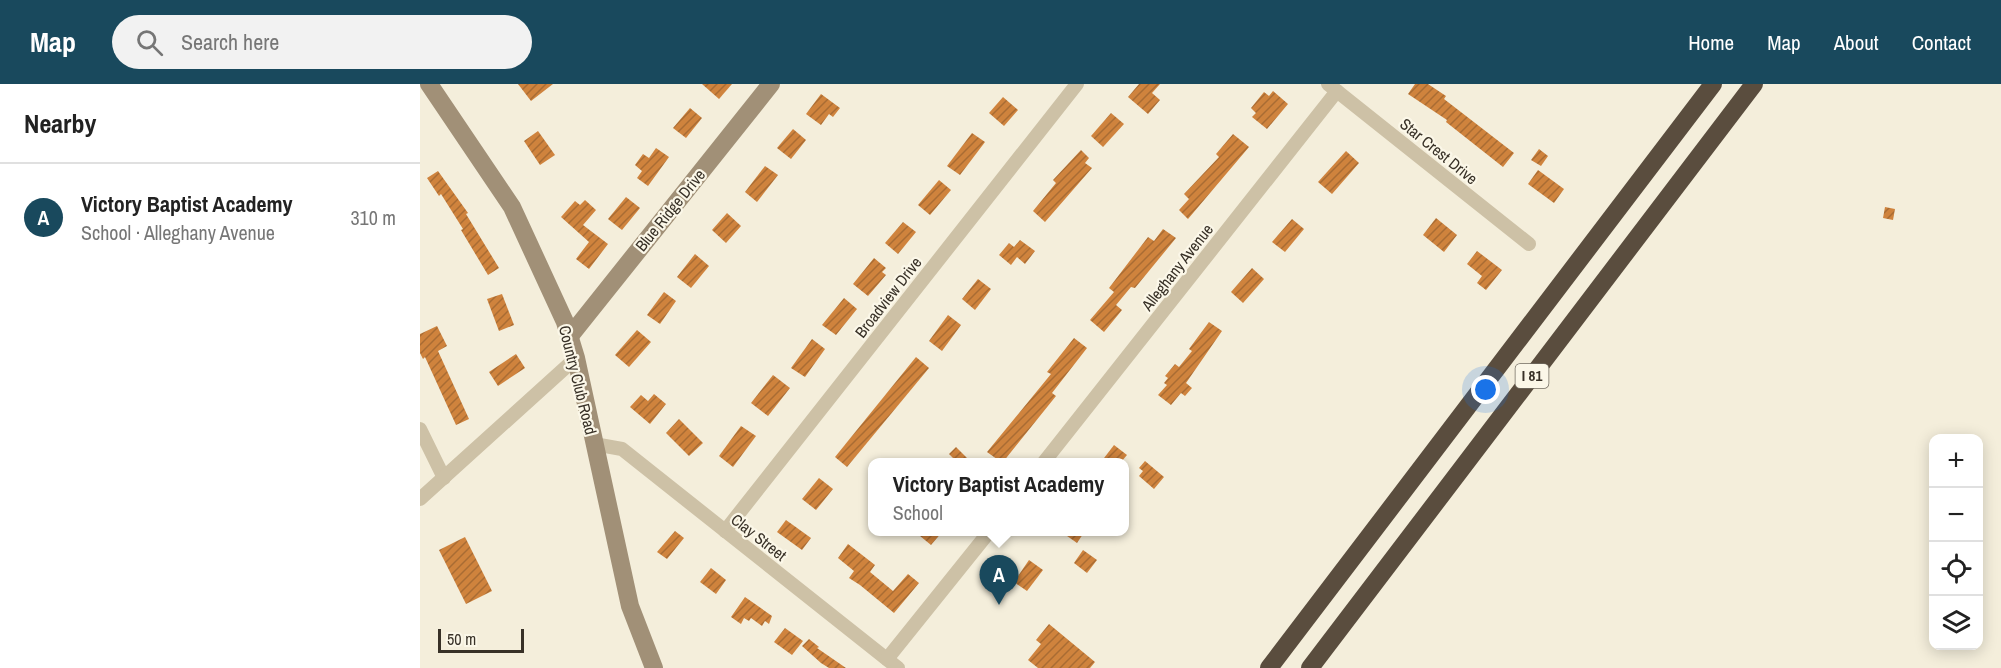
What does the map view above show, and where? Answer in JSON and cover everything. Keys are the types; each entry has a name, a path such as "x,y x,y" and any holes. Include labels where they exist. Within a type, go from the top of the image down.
{"highway":[{"name":"I 81","path":"1269,668 1713,84"},
{"name":"I 81","path":"1310,668 1754,84"}],"street":[{"name":"Country Club Road","path":"429,84 512,207 570,336 630,606 654,668"},
{"name":"Blue Ridge Drive","path":"570,336 771,84"},
{"name":"Broadview Drive","path":"725,531 1077,84"},
{"name":"Star Crest Drive","path":"1332,88 1529,244"},
{"name":"Alleghany Avenue","path":"1047,458 1332,88"},
{"path":"420,499 576,358"},
{"path":"420,429 444,478"},
{"name":"Clay Street","path":"594,444 621,449 898,668"},
{"path":"887,659 985,536"}],"building":[{"path":"518,84 553,84 531,101"},
{"path":"702,84 732,84 719,99"},
{"path":"1139,84 1160,84 1152,93 1160,100 1148,114 1128,97"},
{"path":"1415,84 1428,84 1446,96 1444,99 1514,153 1503,167 1446,122 1447,120 1408,94"},
{"path":"1273,91 1288,104 1267,129 1252,117 1256,113 1251,108 1264,92 1269,96"},
{"path":"821,94 840,108 833,117 829,114 821,125 806,114"},
{"path":"1003,97 1018,110 1004,126 989,113"},
{"path":"690,108 702,118 686,138 673,128"},
{"path":"1111,113 1124,124 1103,147 1091,136"},
{"path":"793,129 806,140 791,159 777,148"},
{"path":"538,131 555,155 540,165 524,141"},
{"path":"972,133 985,142 960,175 947,166"},
{"path":"1233,134 1249,147 1188,219 1179,210 1189,199 1184,194 1219,157 1216,154"},
{"path":"656,148 669,157 648,186 637,178 642,171 635,165 643,154 649,158"},
{"path":"1539,149 1548,156 1541,166 1531,160"},
{"path":"1081,150 1089,158 1085,163 1092,168 1045,222 1033,211 1056,183 1053,180"},
{"path":"1346,151 1359,163 1332,194 1318,182"},
{"path":"765,166 778,175 757,202 745,192"},
{"path":"1538,170 1564,189 1554,203 1528,184"},
{"path":"438,171 468,213 466,214 499,268 488,275 441,194 439,196 427,178"},
{"path":"939,180 951,190 930,215 918,205"},
{"path":"626,197 640,208 622,230 608,219"},
{"path":"585,200 596,210 583,225 608,244 589,269 576,259 589,242 561,217 575,201 580,205"},
{"path":"1885,207 1895,209 1893,220 1883,218"},
{"path":"727,213 741,226 726,243 712,230"},
{"path":"1436,218 1457,235 1444,252 1423,235"},
{"path":"1292,219 1304,229 1285,252 1272,242"},
{"path":"903,222 916,232 898,254 885,243"},
{"path":"1163,229 1176,238 1135,288 1131,287 1116,305 1122,310 1104,332 1090,320 1114,292 1109,288 1148,237 1154,241"},
{"path":"1020,240 1035,251 1025,264 1017,257 1011,265 999,255 1009,243 1014,247"},
{"path":"1477,251 1502,270 1486,290 1477,283 1482,276 1467,264"},
{"path":"695,254 709,266 691,288 677,277"},
{"path":"874,258 886,268 882,272 886,275 868,296 853,284"},
{"path":"1252,268 1264,279 1243,303 1231,292"},
{"path":"978,279 991,289 975,310 962,299"},
{"path":"664,292 676,301 660,324 647,315"},
{"path":"502,294 514,325 499,331 487,299"},
{"path":"844,298 857,309 836,335 822,325"},
{"path":"948,315 961,325 942,351 929,341"},
{"path":"1209,322 1222,331 1186,383 1192,388 1185,396 1181,393 1171,405 1158,395 1167,385 1164,383 1168,378 1165,376 1175,364 1179,367 1192,351 1189,349"},
{"path":"437,326 447,346 438,351 469,419 456,425 425,357 423,359 420,353 420,334"},
{"path":"637,330 651,342 629,367 615,355"},
{"path":"1074,338 1087,348 1052,393 1056,396 1006,458 995,458 987,452 1051,374 1047,372"},
{"path":"812,339 825,349 805,377 791,368"},
{"path":"516,354 525,368 498,386 489,372"},
{"path":"916,357 929,368 847,467 835,457"},
{"path":"773,375 790,388 768,416 751,403"},
{"path":"654,394 666,404 650,424 630,407 641,395 648,401"},
{"path":"679,419 703,443 689,456 666,433"},
{"path":"741,426 756,436 733,467 719,456"},
{"path":"1114,445 1127,455 1124,458 1104,458"},
{"path":"956,447 967,458 953,458 949,454"},
{"path":"1145,461 1164,477 1154,489 1139,476 1143,471 1139,468"},
{"path":"819,478 833,489 816,510 802,499"},
{"path":"786,520 811,538 802,550 777,532"},
{"path":"675,531 684,538 667,559 657,552"},
{"path":"920,536 939,536 931,545"},
{"path":"1067,536 1082,536 1077,543"},
{"path":"465,537 492,591 466,604 439,550"},
{"path":"848,544 875,565 870,572 893,591 908,574 919,583 894,613 849,578 854,571 838,558"},
{"path":"1083,550 1097,560 1087,573 1074,563"},
{"path":"1029,560 1043,570 1027,591 1014,582"},
{"path":"711,568 726,580 716,594 700,582"},
{"path":"745,597 772,616 769,624 765,621 762,626 751,618 749,621 744,618 741,624 731,617"},
{"path":"1049,624 1095,662 1090,668 1038,668 1028,660 1041,644 1036,640"},
{"path":"785,628 803,641 792,655 774,642"},
{"path":"809,639 819,647 817,648 846,668 829,668 821,663 802,646"}],"place":[{"name":"Victory Baptist Academy","path":"999,605"}]}
